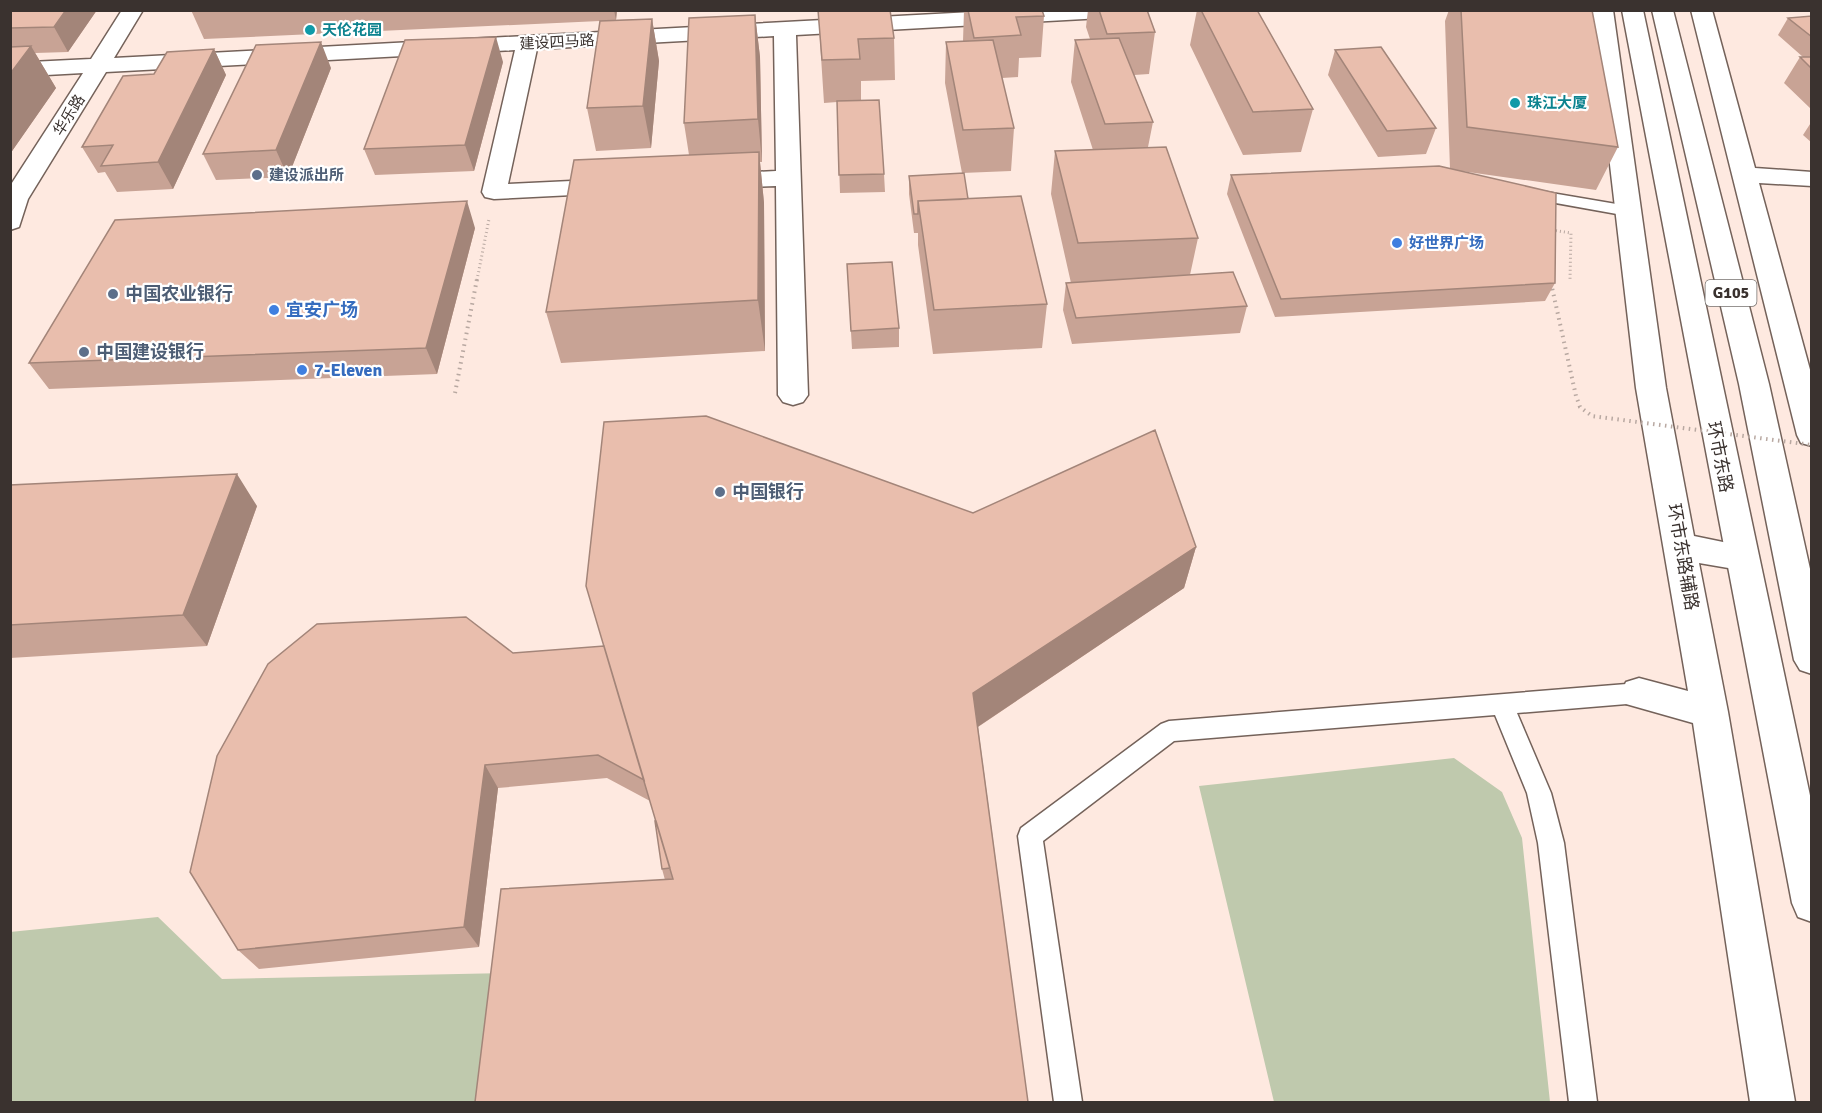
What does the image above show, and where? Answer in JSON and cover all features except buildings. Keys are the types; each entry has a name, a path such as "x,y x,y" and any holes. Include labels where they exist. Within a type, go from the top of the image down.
{"main road":[{"name":"华乐路","path":"11,218 15,199 133,10"},
{"name":"建设四马路","path":"10,70 1139,10"},
{"name":"环市东路辅路","path":"1602,10 1651,388 1682,547 1773,1102"},
{"name":"环市东路","path":"1632,10 1740,557 1812,903"},
{"name":"G105","path":"1662,10 1802,579 1812,660"},
{"path":"1701,10 1812,435"},
{"path":"785,29 793,395"},
{"path":"528,43 494,192 634,185"},
{"path":"1745,175 1812,179"},
{"path":"693,183 787,178"},
{"path":"1682,547 1740,557"},
{"path":"1639,693 1710,712"}],"lane":[{"path":"1515,191 1628,211"},
{"path":"1068,1102 1030,836 1169,731 1639,693"},
{"path":"1503,705 1539,793 1551,843 1583,1102"}],"path":[{"path":"456,393 494,192"},
{"path":"1550,241 1551,229 1570,233 1570,280"},
{"path":"1550,277 1576,396 1580,407 1592,416 1812,445"}],"green space":[{"path":"1454,758 1502,792 1522,838 1550,1102 1274,1102 1199,786"},
{"path":"158,917 222,979 507,973 493,1102 11,1102 10,932"}],"place":[{"name":"天伦花园","path":"310,30"},
{"name":"珠江大厦","path":"1515,103"},
{"name":"建设派出所","path":"257,175"},
{"name":"好世界广场","path":"1397,243"},
{"name":"中国农业银行","path":"113,294"},
{"name":"宜安广场","path":"274,310"},
{"name":"中国建设银行","path":"84,352"},
{"name":"7-Eleven","path":"302,370"},
{"name":"中国银行","path":"720,492"}]}
